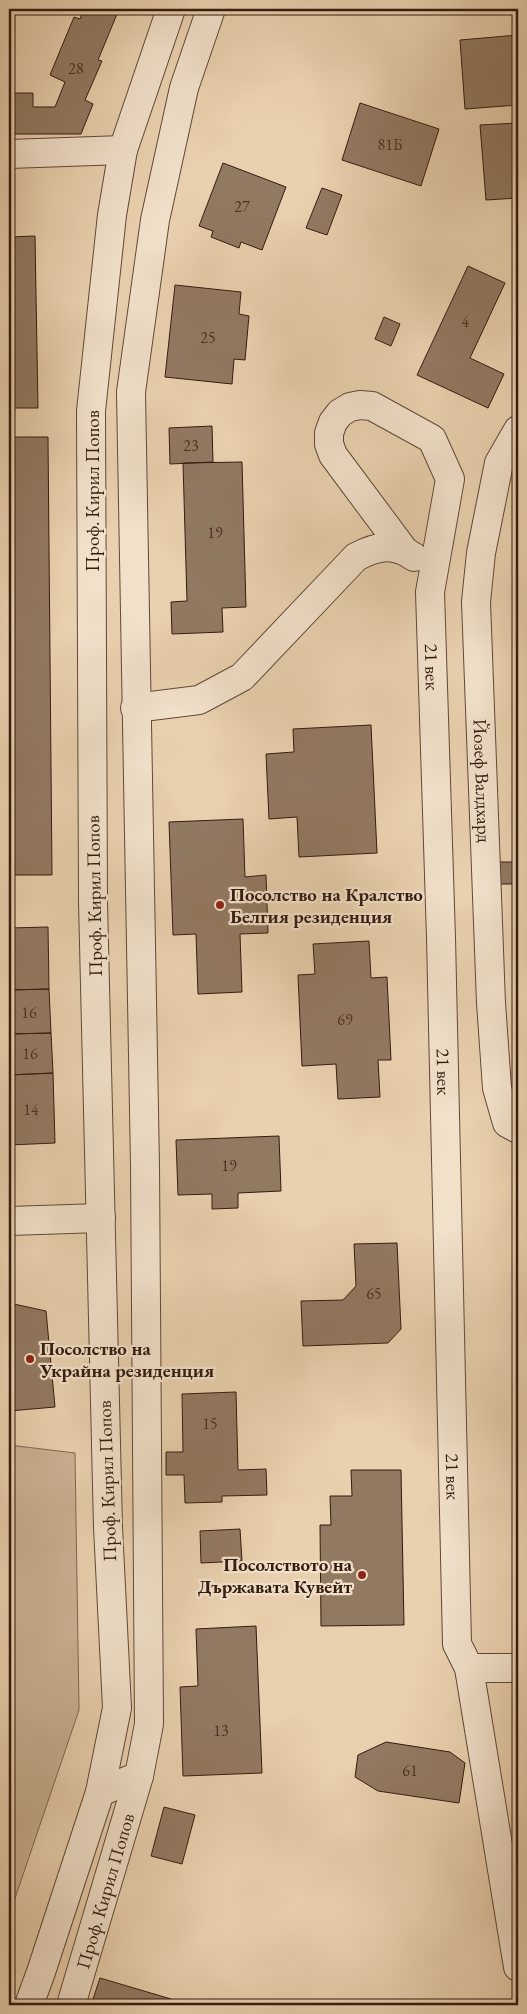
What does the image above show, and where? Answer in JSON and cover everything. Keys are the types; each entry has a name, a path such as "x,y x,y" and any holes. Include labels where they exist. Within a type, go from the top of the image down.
{"street":[{"name":"Проф. Кирил Попов","path":"28,2005 41,1972 100,1792 117,1708 108,1527 93,892 91,411 112,215 123,150 171,9"},
{"name":"Проф. Кирил Попов","path":"71,2005 139,1776 149,1724 145,1166 135,708 131,392 155,220 184,88 212,9"},
{"path":"9,154 123,150"},
{"name":"21 век","path":"430,592 424,569 403,549 333,455 329,444 331,428 340,413 350,407 360,405 372,406 432,439 450,480 430,592 441,928 457,1644 469,1668 518,1968"},
{"name":"Йозеф Валдхард","path":"518,430 499,462 481,553 476,602 491,1003 497,1088 507,1123 518,1129"},
{"path":"135,708 199,700 242,677 356,557 370,550 385,547 403,549"},
{"path":"9,1221 101,1218"},
{"path":"469,1668 518,1668"},
{"name":"Проф. Кирил Попов","path":"100,1792 139,1776"}],"shaded area":[{"path":"9,1445 75,1453 79,1710 9,1916"}],"building":[{"path":"84,9 92,11 93,9 105,9 117,14 98,60 102,61 85,100 93,104 81,134 9,134 9,93 33,93 33,107 55,107 65,82 50,75 74,17 80,19"},
{"path":"518,35 518,105 465,109 460,40"},
{"path":"360,103 439,129 421,186 342,160"},
{"path":"518,123 518,198 486,200 480,125"},
{"path":"223,163 286,187 262,250 241,242 239,248 211,237 213,231 199,226"},
{"path":"322,188 342,195 327,235 306,228"},
{"path":"35,236 38,408 9,408 9,237"},
{"path":"468,266 505,283 470,358 504,374 488,408 417,375"},
{"path":"175,285 241,292 239,314 249,316 245,360 234,359 232,384 165,377"},
{"path":"384,317 400,324 391,346 375,339"},
{"path":"212,426 213,462 170,464 169,428"},
{"path":"9,437 48,437 52,875 9,875"},
{"path":"242,462 246,607 222,608 223,632 172,634 171,602 187,601 183,463"},
{"path":"371,725 377,853 299,857 297,817 269,819 266,754 294,752 293,729"},
{"name":"Посолство на Кралство Белгия резиденция","path":"243,819 245,877 266,875 268,933 240,934 242,992 198,994 196,934 173,935 169,822"},
{"path":"498,862 518,862 518,884 499,884"},
{"path":"48,927 49,989 9,990 9,928"},
{"path":"369,941 371,978 387,977 391,1060 378,1060 380,1097 338,1099 336,1064 302,1066 298,975 315,974 313,944"},
{"path":"49,989 51,1033 9,1034 9,990"},
{"path":"51,1033 53,1073 9,1075 9,1034"},
{"path":"53,1073 55,1143 9,1145 9,1075"},
{"path":"279,1136 281,1191 238,1193 238,1208 212,1209 212,1194 178,1195 176,1140"},
{"path":"397,1243 401,1329 388,1343 303,1346 301,1301 343,1300 356,1286 354,1244"},
{"name":"Посолство на Украйна резиденция","path":"9,1303 46,1311 55,1407 9,1411"},
{"path":"236,1392 238,1470 266,1469 267,1495 222,1496 222,1502 185,1503 184,1475 166,1475 166,1452 183,1452 182,1394"},
{"name":"Посолството на Държавата Кувейт","path":"351,1470 401,1470 404,1625 321,1626 320,1525 331,1525 330,1496 352,1496"},
{"path":"240,1529 242,1561 201,1563 200,1531"},
{"path":"256,1626 262,1773 183,1776 180,1687 198,1686 196,1629"},
{"path":"386,1742 450,1752 465,1763 459,1803 378,1791 355,1777 358,1755"},
{"path":"164,1807 195,1815 182,1864 151,1856"},
{"path":"100,1978 171,1999 169,2005 91,2005"}],"place":[{"name":"Посолство на Кралство Белгия резиденция","path":"220,905"},
{"name":"Посолство на Украйна резиденция","path":"30,1359"},
{"name":"Посолството на Държавата Кувейт","path":"362,1575"}]}
